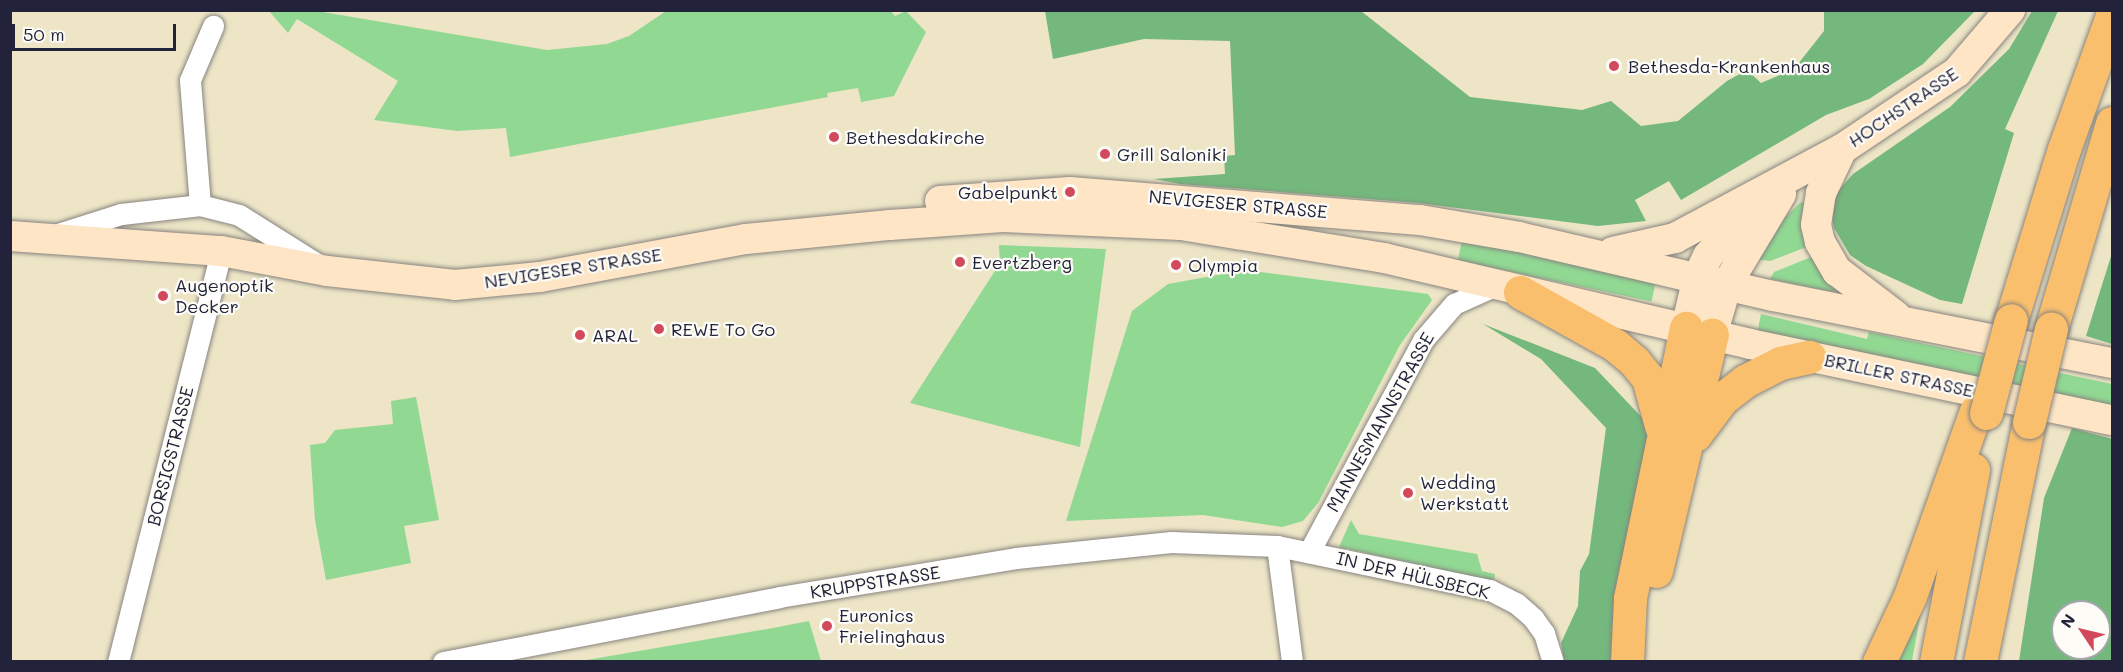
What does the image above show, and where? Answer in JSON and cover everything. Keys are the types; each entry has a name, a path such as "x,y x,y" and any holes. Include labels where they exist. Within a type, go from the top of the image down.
{"highway":[{"path":"1879,662 1910,597 1998,370 2011,320 2064,149 2112,16"},
{"path":"1980,662 2010,510 2051,329 2112,123"},
{"path":"1507,289 1615,345 1634,361 1648,378 1674,443 1647,621 1650,662"},
{"path":"1627,662 1630,598 1674,443 1699,331"},
{"path":"1674,443 1735,388 1780,363 1809,357"},
{"path":"1936,662 1981,412"},
{"path":"1993,662 2010,510"}],"main road":[{"name":"HOCHSTRASSE","path":"1601,255 1675,238 1842,149 1957,72 2010,10"},
{"name":"HOCHSTRASSE","path":"1842,149 1821,193 1816,225 1820,242 1837,271 1904,322"},
{"name":"HOCHSTRASSE","path":"1699,331 1791,178"},
{"path":"1699,331 1698,277 1728,230 1791,178"},
{"name":"NEVIGESER STRASSE","path":"1132,209 1247,234 1384,258 1507,289 1699,331"},
{"name":"NEVIGESER STRASSE","path":"10,236 221,251 327,271 455,285 540,277 746,239 1003,217 1132,209 1420,220 1601,255 1727,284"},
{"path":"1727,284 2112,363"},
{"name":"BRILLER STRASSE","path":"1699,331 1809,357 2112,420"}],"street":[{"path":"200,205 190,80 213,26"},
{"name":"NEVIGESER STRASSE","path":"45,239 121,214 200,205 239,215 327,271"},
{"name":"BORSIGSTRASSE","path":"118,662 221,251"},
{"name":"MANNESMANNSTRASSE","path":"1310,552 1423,340 1454,304 1507,289"},
{"name":"KRUPPSTRASSE","path":"444,662 779,597 1056,552 1150,543 1276,546 1310,552"},
{"path":"1276,546 1292,662"},
{"name":"IN DER HÜLSBECK","path":"1310,552 1476,586 1502,596 1521,606 1540,625 1553,662"}],"green space":[{"path":"890,10 895,16 906,11 926,32 894,96 861,102 858,88 827,93 828,97 510,157 506,128 457,131 374,120 398,81 297,19 288,33 269,11 317,11 547,50 607,44 629,36 666,11"},
{"path":"1045,11 1361,11 1470,97 1582,110 1611,101 1641,126 1678,121 1727,81 1747,70 1761,83 1794,69 1824,31 1824,11 1975,11 1923,64 1869,99 1826,115 1681,200 1669,181 1635,200 1646,221 1598,226 1418,203 1180,184 1154,179 1225,174 1224,156 1235,155 1230,41 1144,39 1053,59"},
{"path":"2032,11 2058,11 2005,129 2014,133 1962,304 1940,300 1866,266 1850,255 1834,228 1831,213 1837,192 1853,174 1950,107 2009,49"},
{"path":"1801,202 1809,205 1812,245 1770,261 1754,259 1780,222"},
{"path":"1463,236 1657,277 1651,302 1458,260"},
{"path":"999,245 1106,249 1080,447 910,403 1000,263"},
{"path":"2112,253 2112,344 2086,336"},
{"path":"1816,255 1837,289 1833,292 1770,279 1774,272"},
{"path":"1245,270 1428,294 1432,300 1400,345 1318,503 1303,521 1282,527 1203,515 1066,521 1132,311 1168,284"},
{"path":"1761,314 1867,339 1869,332 2112,384 2112,408 1757,334"},
{"path":"1483,324 1595,368 1650,426 1615,661 1564,661 1561,643 1578,606 1580,571 1589,554 1606,428 1541,359"},
{"path":"416,397 439,520 404,526 411,563 326,580 315,520 310,445 325,443 335,430 393,424 391,401"},
{"path":"2072,428 2112,439 2112,661 2019,661 2044,498"},
{"path":"1351,520 1359,534 1477,554 1482,571 1495,574 1494,581 1339,547"},
{"path":"1922,606 1912,661 1895,662"},
{"path":"809,621 821,661 581,661 773,628"}],"place":[{"name":"Bethesda-Krankenhaus","path":"1614,66"},
{"name":"Bethesdakirche","path":"834,137"},
{"name":"Grill Saloniki","path":"1105,154"},
{"name":"Gabelpunkt","path":"1070,192"},
{"name":"Evertzberg","path":"960,262"},
{"name":"Olympia","path":"1176,265"},
{"name":"Augenoptik Decker","path":"163,296"},
{"name":"REWE To Go","path":"659,329"},
{"name":"ARAL","path":"580,335"},
{"name":"Wedding Werkstatt","path":"1408,493"},
{"name":"Euronics Frielinghaus","path":"827,626"}]}
